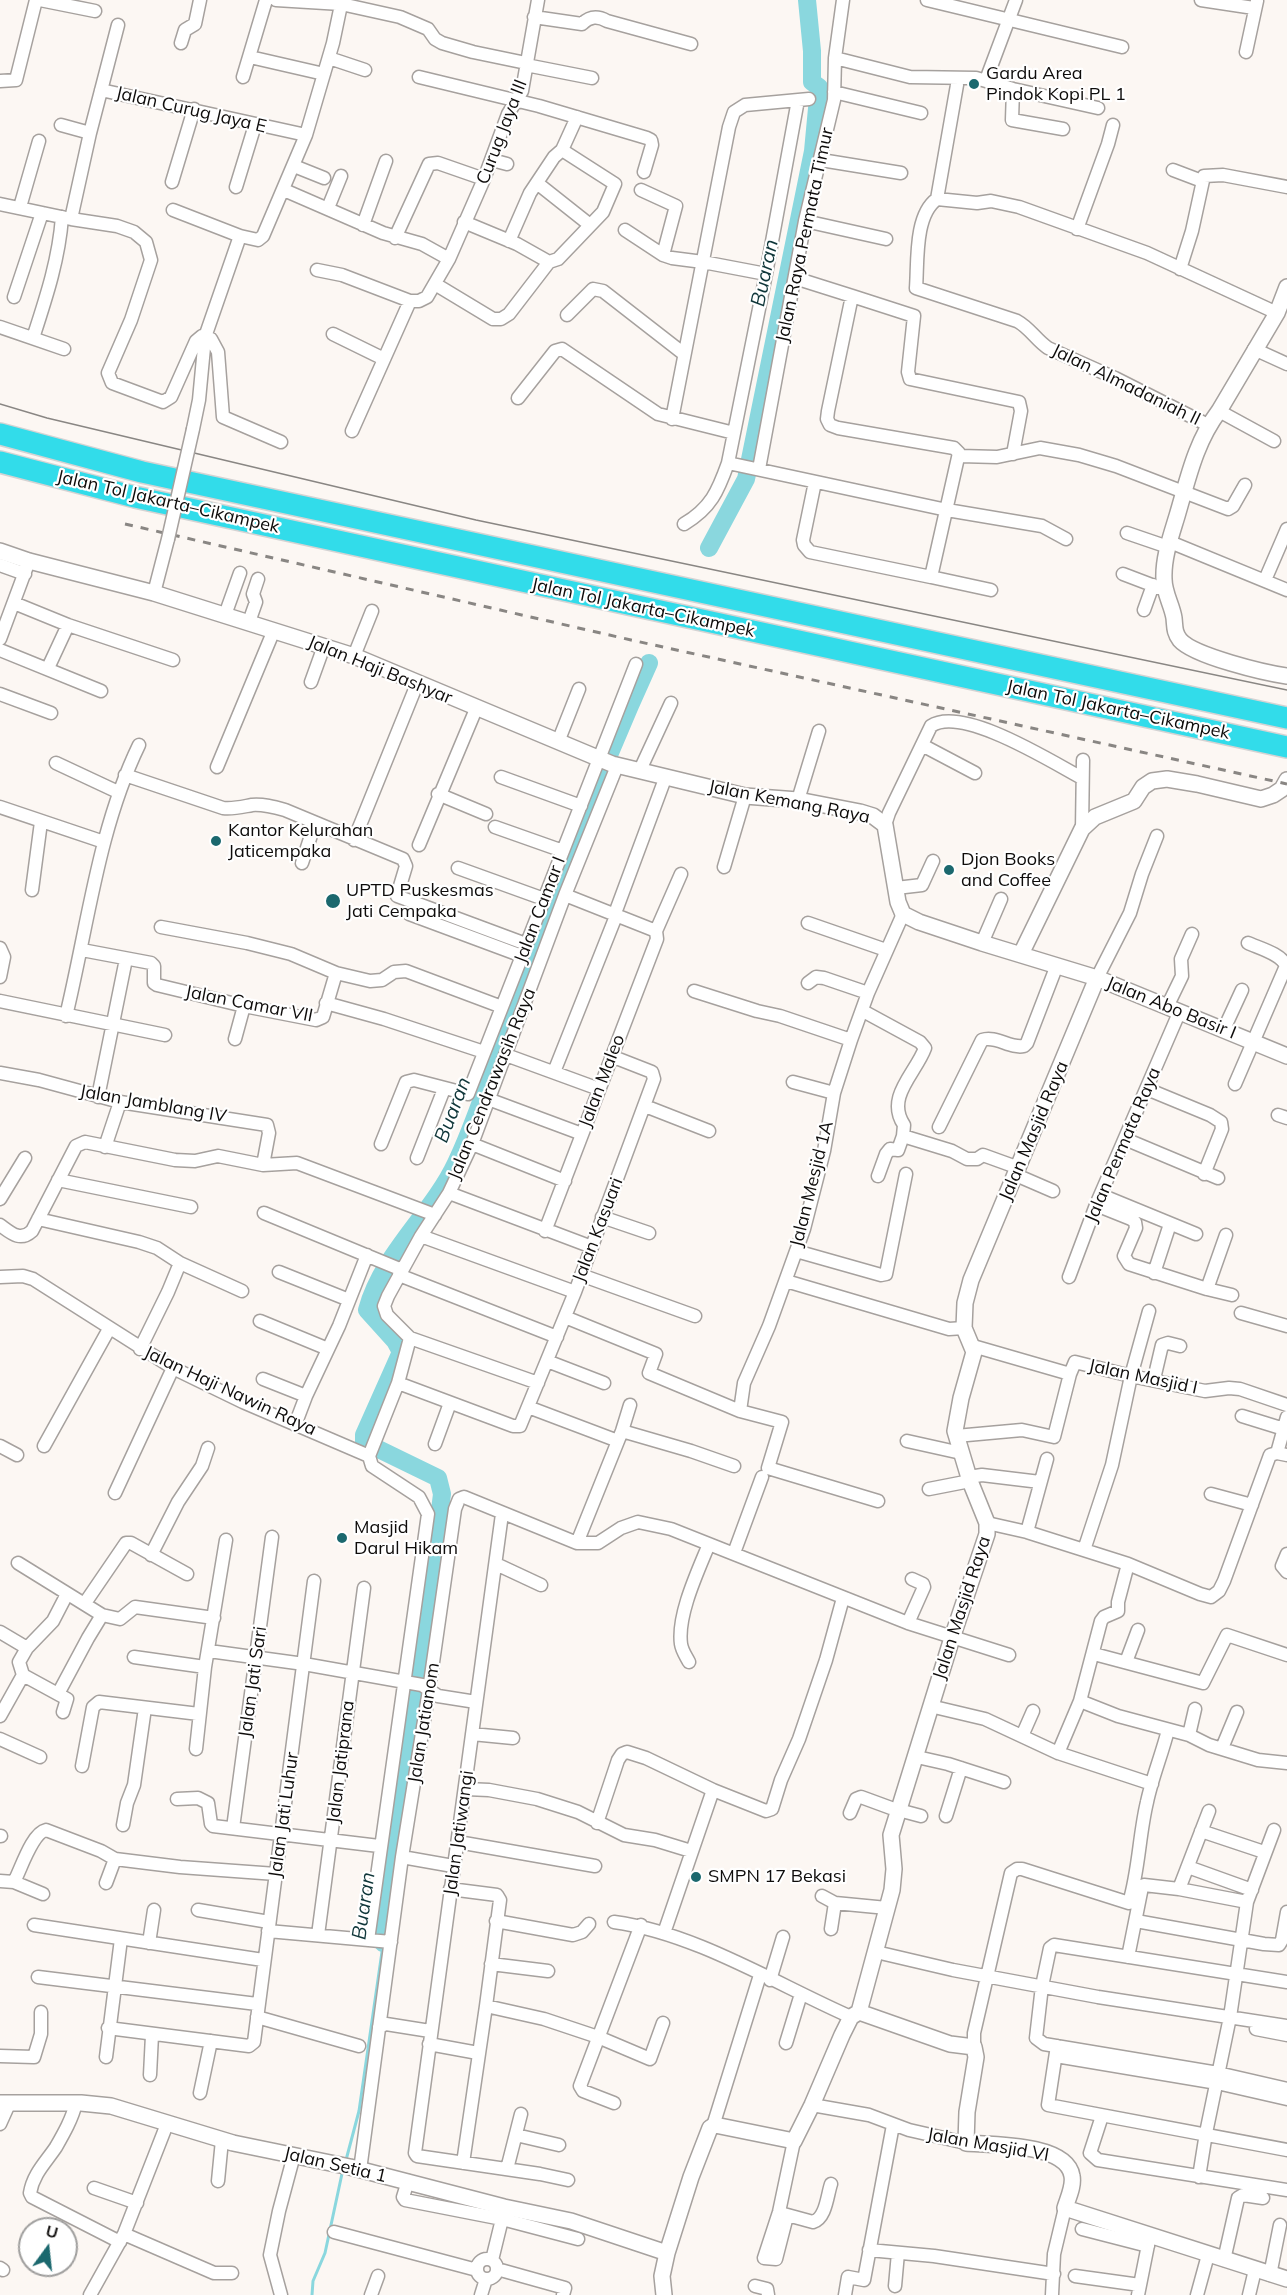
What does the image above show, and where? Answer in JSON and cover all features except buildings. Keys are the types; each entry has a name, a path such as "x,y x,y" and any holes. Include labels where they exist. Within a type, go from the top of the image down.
{"highway":[{"name":"Jalan Tol Jakarta–Cikampek","path":"0,434 142,472 1287,718"},
{"name":"Jalan Tol Jakarta–Cikampek","path":"0,462 135,497 1287,747"}],"street":[{"path":"0,81 16,80 38,0 95,10"},
{"path":"181,43 185,30 195,24 200,0"},
{"path":"243,77 266,0"},
{"path":"276,0 342,2 400,17 428,29 435,39 452,46 496,58 592,78"},
{"name":"Jalan Raya Permata Timur","path":"757,469 805,221 821,160 832,97 843,0"},
{"path":"927,0 1122,47"},
{"path":"986,80 1016,0"},
{"path":"1201,0 1255,4 1246,52"},
{"name":"Curug Jaya III","path":"410,301 423,300 435,284 449,259 492,160 508,114 525,80 534,17 534,1"},
{"path":"173,210 240,236 261,239 306,135 329,58 342,2"},
{"path":"534,17 582,24 594,17 601,18 691,44"},
{"path":"101,90 118,26"},
{"path":"250,57 324,74"},
{"path":"329,58 365,70"},
{"path":"835,58 910,77 958,76 986,80 1012,89 1094,108"},
{"path":"419,77 516,100 651,140 652,145 644,172"},
{"path":"957,85 937,199 977,203 1006,202 1148,254 1180,269 1282,308"},
{"path":"1012,89 1012,120 1063,129"},
{"name":"Jalan Curug Jaya E","path":"33,338 52,281 66,218 101,90 306,135"},
{"path":"832,97 921,113"},
{"path":"672,419 729,127 734,112 745,105 803,100 734,433 731,463 706,508 684,524"},
{"path":"172,182 194,109"},
{"path":"509,241 530,193 554,157 562,150 577,117"},
{"path":"61,124 90,133"},
{"path":"236,187 255,125"},
{"path":"1077,229 1113,125"},
{"path":"20,207 39,141"},
{"path":"435,284 493,319 501,319 509,314 549,262 558,259 603,212 615,183 562,150"},
{"path":"492,160 507,164"},
{"path":"821,160 901,173"},
{"path":"363,225 386,161"},
{"path":"395,238 429,164 438,163 484,179"},
{"path":"294,165 324,178"},
{"path":"1173,170 1202,180"},
{"path":"1180,269 1192,231 1204,176 1213,174 1287,187"},
{"path":"328,208 341,176"},
{"path":"537,183 590,225"},
{"path":"284,190 395,238 422,244 449,259"},
{"path":"641,190 676,206 663,255"},
{"name":"Jalan Almadaniah II","path":"937,199 929,206 924,216 918,245 916,288 1017,321 1029,328 1040,343 1048,348 1115,378 1208,425"},
{"path":"0,204 117,226 134,232 146,242 151,260 108,373 109,381 167,401 171,397 196,341 202,336 206,337 211,339 218,352 223,417 281,442"},
{"path":"14,297 42,213"},
{"path":"805,221 886,239"},
{"path":"464,222 509,241 549,262"},
{"path":"625,230 663,255 672,258 766,274"},
{"path":"154,593 199,400 206,337 240,236"},
{"path":"317,270 342,275 410,301 352,431"},
{"path":"795,278 914,316 908,372 910,379 1018,402 1022,411 1013,454"},
{"path":"1144,610 1159,587 1195,453 1208,425 1219,411 1254,349 1282,308 1287,287"},
{"path":"567,315 593,289 598,289 612,297 684,354"},
{"path":"852,296 828,411 827,419 830,425 954,448 960,456 932,577"},
{"path":"0,327 64,349"},
{"path":"333,334 384,359"},
{"path":"518,398 555,351 562,348 646,408 672,419 734,433"},
{"path":"1254,349 1287,364"},
{"path":"1219,411 1274,441"},
{"path":"960,456 997,457 1040,448 1079,455 1116,466 1228,509 1233,506 1245,485"},
{"path":"731,463 947,510 1042,526 1066,539"},
{"path":"815,482 803,540 810,552 991,590"},
{"path":"1265,580 1287,530"},
{"path":"1127,533 1169,544 1287,590"},
{"name":"Jalan Haji Bashyar","path":"0,551 27,567 154,593 354,656 607,762"},
{"path":"0,565 27,567 0,639"},
{"path":"225,615 240,573"},
{"path":"1123,573 1159,587 1174,619 1174,630 1181,642 1201,652 1263,673 1287,676"},
{"path":"249,622 256,602 253,594 258,579"},
{"path":"14,603 68,625 173,660"},
{"path":"354,656 372,611"},
{"path":"48,668 68,625"},
{"path":"217,767 274,630"},
{"path":"311,682 324,646"},
{"path":"0,650 101,691"},
{"path":"607,762 636,664"},
{"path":"354,840 417,684"},
{"path":"558,742 579,689"},
{"path":"0,694 51,712"},
{"path":"640,770 671,703"},
{"path":"419,844 438,794 476,709"},
{"path":"885,825 931,726 940,722 953,722 995,732 1082,778"},
{"path":"798,800 819,730"},
{"path":"66,1016 104,842 118,792 139,745"},
{"path":"922,745 975,773"},
{"path":"1082,829 1083,760"},
{"name":"Jalan Kemang Raya","path":"607,762 745,796 798,800 873,816 885,825 903,915"},
{"name":"Jalan Camar I","path":"444,1089 468,1094 524,950 544,929 544,898 580,806 607,762"},
{"name":"Jalan Cendrawasih Raya","path":"410,1338 391,1320 384,1306 393,1268 421,1236 429,1213 449,1193 472,1143 506,1054 544,929 565,896 607,762"},
{"path":"56,763 118,792"},
{"path":"125,775 223,808 270,806 403,859 406,866 397,896 524,950"},
{"path":"554,1072 617,912 666,776"},
{"path":"501,777 580,806"},
{"path":"1021,954 1082,829 1095,817 1134,801 1143,787 1152,781 1167,779 1261,799 1282,789 1287,780"},
{"path":"438,794 486,814"},
{"path":"724,867 745,796"},
{"path":"0,807 104,842"},
{"path":"32,890 41,822"},
{"path":"302,863 315,824"},
{"path":"495,827 563,851"},
{"name":"Jalan Abo Basir I","path":"1157,836 1130,913 1097,978 1287,1056"},
{"path":"896,888 922,885 933,861"},
{"path":"458,868 544,898"},
{"name":"Jalan Maleo","path":"545,1231 657,939 656,931 681,874"},
{"path":"565,896 617,912 656,931"},
{"path":"982,943 1001,899"},
{"path":"409,914 524,950"},
{"path":"903,915 982,943 1097,978"},
{"name":"Jalan Mesjid 1A","path":"740,1411 744,1383 796,1251 822,1160 834,1093 851,1040 868,993 903,915"},
{"path":"808,922 886,950"},
{"path":"161,927 291,954 336,974 370,981 382,980 394,972 406,972 502,1007"},
{"name":"Jalan Permata Raya","path":"1069,1277 1098,1200 1147,1089 1182,976 1181,959 1192,934"},
{"path":"1235,1084 1286,964 1280,958 1248,943"},
{"path":"0,948 4,957 0,976"},
{"name":"Jalan Camar VII","path":"82,950 153,964 154,983 157,985 244,1006 316,1020 323,1017 336,974"},
{"path":"98,1097 126,959"},
{"path":"939,1127 982,1040 989,1038 1016,1047 1027,1043 1057,965"},
{"path":"808,983 816,977 824,978 868,993"},
{"name":"Jalan Masjid Raya","path":"794,2141 855,2015 876,1952 888,1908 894,1869 891,1835 930,1706 984,1546 987,1522 956,1436 956,1422 974,1352 964,1328 965,1303 971,1280 1097,978"},
{"path":"1224,1029 1242,990"},
{"path":"694,991 851,1040"},
{"path":"0,1001 165,1035"},
{"path":"326,1003 384,1019 484,1052"},
{"path":"235,1039 244,1006"},
{"path":"862,1011 920,1042 925,1048 901,1090 898,1107 904,1125 898,1150 890,1149 886,1154 878,1176"},
{"path":"506,1054 599,1089"},
{"name":"Jalan Kasuari","path":"450,1403 513,1426 520,1426 575,1292 654,1079 654,1075 611,1056"},
{"name":"Jalan Jamblang IV","path":"0,1073 39,1080 120,1102 267,1125 269,1133 263,1165"},
{"path":"381,1144 406,1082 414,1080 444,1089 417,1158"},
{"path":"793,1082 834,1093"},
{"path":"1147,1089 1210,1115 1221,1122 1222,1129 1204,1174"},
{"path":"488,1098 582,1134"},
{"path":"105,1147 120,1102"},
{"path":"645,1106 709,1131"},
{"path":"903,1136 952,1151 967,1159 977,1159 983,1155 1053,1191"},
{"path":"1125,1139 1218,1178"},
{"path":"0,1225 17,1236 23,1237 32,1231 75,1146 80,1143 175,1160 195,1161 218,1156 263,1165 284,1163 311,1167 429,1213"},
{"path":"472,1143 565,1181"},
{"path":"0,1199 25,1158"},
{"path":"796,1251 884,1275 887,1271 906,1174"},
{"path":"58,1180 191,1207"},
{"path":"449,1193 592,1247"},
{"path":"1098,1200 1196,1234"},
{"path":"1098,1200 1135,1222 1136,1228 1125,1254 1126,1260 1154,1273 1232,1295"},
{"path":"264,1213 557,1337"},
{"path":"602,1217 649,1233"},
{"path":"38,1219 157,1248 178,1261 242,1290"},
{"path":"1154,1273 1170,1224"},
{"path":"1207,1289 1226,1235"},
{"path":"421,1236 575,1292"},
{"path":"295,1425 367,1255"},
{"path":"140,1349 168,1292 178,1261"},
{"path":"279,1272 349,1299"},
{"path":"581,1275 695,1316"},
{"name":"Jalan Haji Nawin Raya","path":"0,1277 23,1276 33,1279 172,1368 295,1425 372,1448"},
{"path":"786,1281 949,1329 964,1328"},
{"path":"1084,1550 1112,1465 1131,1376 1149,1311"},
{"path":"1241,1313 1287,1326"},
{"path":"565,1317 656,1354 649,1373 740,1411 782,1422 768,1468 878,1501"},
{"path":"260,1321 328,1349"},
{"path":"44,1446 109,1329"},
{"path":"350,2168 379,2027 380,1846 417,1685 428,1514 419,1497 372,1466 372,1448 399,1383 410,1338 537,1383"},
{"path":"1154,1379 1162,1346 1168,1343 1180,1346"},
{"name":"Jalan Masjid I","path":"972,1346 1070,1374 1073,1364 1079,1362 1131,1376 1205,1391 1240,1389 1287,1405"},
{"path":"547,1361 604,1383"},
{"path":"115,1493 172,1368"},
{"path":"956,1436 1022,1430 1054,1437 1070,1374"},
{"path":"263,1379 306,1395"},
{"path":"399,1383 450,1403 435,1444"},
{"path":"577,1543 630,1405"},
{"path":"528,1407 620,1436 691,1451 734,1466"},
{"path":"987,1522 1027,1532 1128,1564 1211,1597 1219,1591 1270,1455 1281,1453 1285,1423 1242,1416"},
{"path":"907,1441 961,1453"},
{"path":"0,1446 17,1455"},
{"path":"151,1555 178,1502 202,1466 208,1448"},
{"path":"1027,1532 1047,1459"},
{"path":"930,1489 982,1475 1040,1482"},
{"path":"734,1553 762,1477"},
{"path":"1211,1494 1252,1505"},
{"name":"Jalan Jatianom","path":"379,1941 402,1857 417,1685 456,1503 459,1498 464,1497 502,1514"},
{"path":"502,1514 577,1543 598,1543 621,1528 638,1522 671,1529 908,1623 1009,1655"},
{"name":"Jalan Jatiwangi","path":"463,2163 417,2156 415,2153 502,1514"},
{"name":"Jalan Jati Sari","path":"233,1828 272,1537"},
{"path":"196,1749 205,1667 226,1540"},
{"path":"85,1603 126,1543 131,1543 187,1574"},
{"path":"689,1662 682,1647 681,1632 697,1575 709,1544"},
{"path":"1287,1554 1282,1566 1287,1572"},
{"path":"18,1563 85,1603 102,1616 120,1619 135,1607 214,1618"},
{"path":"496,1563 541,1585"},
{"path":"1058,1753 1080,1701 1102,1620 1118,1611 1128,1564"},
{"path":"908,1623 924,1587 923,1584 912,1579"},
{"name":"Jalan Jati Luhur","path":"211,2041 249,2046 254,2042 257,2004 282,1834 314,1581"},
{"name":"Jalan Jatiprana","path":"318,1935 364,1588"},
{"path":"0,1716 23,1675 20,1662 27,1648 46,1630 67,1594"},
{"path":"597,1823 618,1760 622,1754 627,1752 646,1758 713,1791 766,1811 772,1809 826,1660 843,1598"},
{"path":"58,1694 102,1616"},
{"path":"1125,1662 1138,1630"},
{"path":"0,1632 27,1648"},
{"path":"1094,1654 1203,1683 1227,1635 1287,1655"},
{"path":"209,1651 256,1656 353,1672 417,1685 438,1696 476,1702"},
{"path":"134,1657 205,1667"},
{"path":"23,1675 67,1699 63,1712"},
{"path":"1080,1701 1118,1716 1189,1735 1258,1760 1287,1763"},
{"path":"82,1766 93,1707 99,1702 199,1714"},
{"path":"930,1706 985,1719 1058,1753 1152,1784"},
{"path":"123,1825 127,1803 134,1785 145,1708"},
{"path":"1189,1735 1195,1709"},
{"path":"1022,1736 1033,1711"},
{"path":"1222,1748 1236,1712"},
{"path":"966,2143 967,2112 976,2057 974,2034 1013,1871 1022,1869 1037,1873 1129,1903 1136,1874 1140,1831 1168,1730"},
{"path":"472,1734 513,1738"},
{"path":"0,1739 40,1757"},
{"path":"916,1757 961,1767 1004,1782"},
{"path":"945,1816 961,1767"},
{"path":"466,1789 489,1790 537,1799 578,1812 624,1835 655,1840 691,1851"},
{"path":"664,1933 713,1791"},
{"path":"850,1813 856,1799 861,1797 921,1816"},
{"path":"177,1799 198,1798 208,1803 213,1826 380,1846"},
{"path":"1179,1889 1209,1811"},
{"path":"14,1882 33,1840 41,1830 50,1831 101,1851 115,1859 180,1867 276,1874"},
{"path":"1199,2177 1250,1896 1264,1852 1274,1830"},
{"path":"1202,1832 1264,1852"},
{"path":"458,1842 595,1866"},
{"path":"402,1857 453,1866"},
{"path":"106,1883 115,1859"},
{"path":"1188,1867 1250,1896"},
{"path":"0,1881 14,1882 43,1894"},
{"path":"1128,1957 1144,1885 1250,1896"},
{"path":"450,1889 496,1895 500,1900 463,2163 568,2180"},
{"path":"822,1896 835,1903 888,1908"},
{"path":"831,1929 835,1903"},
{"path":"149,1943 154,1910"},
{"path":"198,1910 318,1935 379,1941"},
{"path":"1136,1921 1279,1945 1287,1912"},
{"path":"496,1921 573,1935 582,1932 589,1924"},
{"path":"614,1922 641,1925 664,1933 801,1994 855,2015 950,2044 974,2047"},
{"path":"34,1925 263,1960"},
{"path":"614,2103 581,2089 598,2037 641,1925"},
{"path":"664,2295 662,2276 667,2253 691,2176 708,2132 713,2126 765,1977 783,1937"},
{"path":"106,2057 121,1939"},
{"path":"1287,1982 1054,1945 1050,1948 1042,1986 1036,2038 1057,2051 1287,2089"},
{"path":"876,1952 924,1964 1229,2021 1287,2035"},
{"path":"491,1964 548,1971"},
{"path":"38,1977 257,2004"},
{"path":"786,2043 801,1994"},
{"path":"486,2006 544,2019 598,2037 650,2059 663,2023"},
{"path":"0,2056 34,2057 41,2034 41,2012"},
{"path":"257,2017 359,2046"},
{"path":"1229,2021 1287,2026"},
{"path":"379,2027 386,2024 430,2031"},
{"path":"108,2028 211,2041 200,2093"},
{"path":"150,2075 152,2035"},
{"path":"429,2044 478,2053"},
{"path":"1057,2051 1048,2105 1287,2150"},
{"path":"1217,2078 1287,2099"},
{"path":"76,2103 70,2121 54,2150 45,2159 30,2193 32,2197 122,2238 214,2273 232,2273"},
{"name":"Jalan Setia 1","path":"4,2104 76,2103 111,2106 222,2140 408,2181 503,2213 571,2220 667,2253"},
{"path":"0,2124 4,2104"},
{"name":"Jalan Masjid VI","path":"812,2105 869,2115 927,2136 1046,2152 1064,2161 1070,2167 1073,2177 1065,2208"},
{"path":"507,2169 521,2114"},
{"path":"1102,2116 1090,2152 1094,2158 1287,2190"},
{"path":"90,2295 122,2238 167,2124"},
{"path":"845,2295 848,2277 864,2280 894,2125"},
{"path":"713,2126 794,2141 783,2214 813,2222 818,2221 831,2184"},
{"path":"516,2135 559,2145"},
{"path":"218,2181 222,2140"},
{"path":"281,2295 270,2255 294,2155"},
{"path":"94,2188 137,2203"},
{"path":"1224,2260 1238,2198 1243,2195 1263,2198"},
{"path":"1052,2295 1054,2254 1065,2208 1149,2241"},
{"path":"563,2295 565,2288 495,2265 481,2260 477,2270 480,2276 486,2279 494,2277 495,2265 503,2213 578,2239"},
{"path":"1271,2269 1280,2225"},
{"path":"1083,2229 1208,2254 1255,2270 1271,2269 1287,2279"},
{"path":"334,2232 477,2270"},
{"path":"1075,2276 1139,2290 1149,2241"},
{"path":"869,2250 1054,2274"},
{"path":"895,2286 898,2253"},
{"path":"1197,2295 1208,2254"},
{"path":"1249,2295 1255,2270"},
{"path":"371,2295 378,2276"},
{"path":"482,2295 486,2279"},
{"path":"755,2286 767,2289 768,2295"}],"waterway":[{"name":"Buaran","path":"709,548 746,479 813,151 819,87 812,82 812,51 807,0"},
{"name":"Buaran","path":"440,1510 442,1494 438,1478 364,1442 364,1435 401,1352 395,1341 367,1310 374,1290 395,1252 446,1182 462,1150 509,1027 564,870 619,730 649,663"},
{"name":"Buaran","path":"383,1943 439,1518"},
{"name":"Buaran","path":"346,2160 359,2111 383,1945"},
{"name":"Buaran","path":"312,2295 313,2281 325,2253 343,2169"}],"tram line":[{"path":"0,404 47,418 476,520 1287,690"}],"railway":[{"path":"125,524 631,640 1287,784"}],"place":[{"name":"Gardu Area Pindok Kopi PL 1","path":"974,84"},
{"name":"Kantor Kelurahan Jaticempaka","path":"216,841"},
{"name":"Djon Books and Coffee","path":"949,870"},
{"name":"UPTD Puskesmas Jati Cempaka","path":"333,901"},
{"name":"Masjid Darul Hikam","path":"342,1538"},
{"name":"SMPN 17 Bekasi","path":"696,1877"}]}
